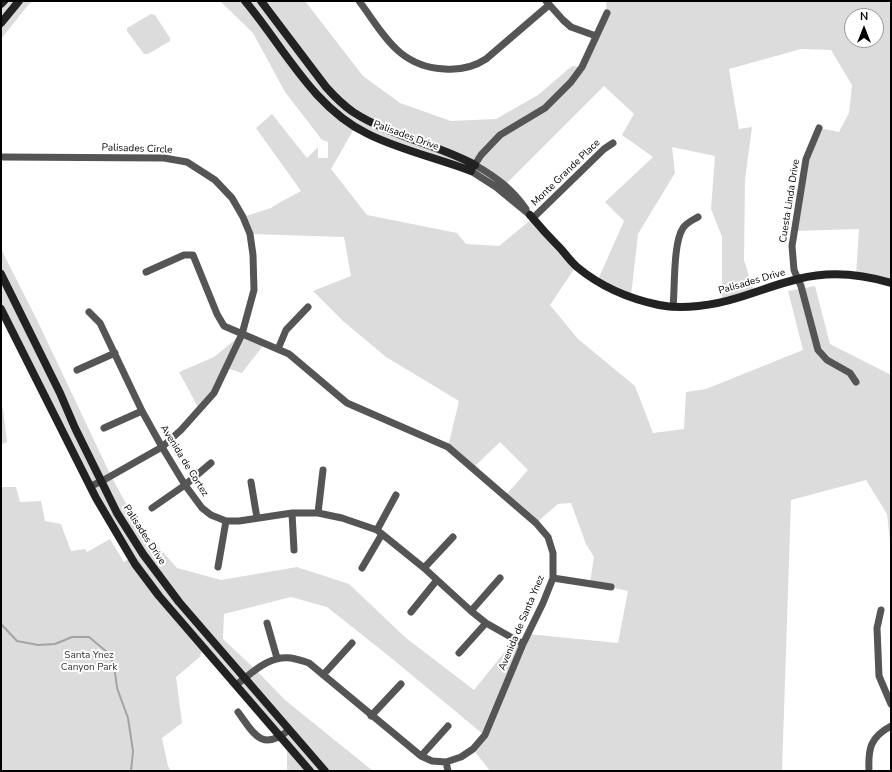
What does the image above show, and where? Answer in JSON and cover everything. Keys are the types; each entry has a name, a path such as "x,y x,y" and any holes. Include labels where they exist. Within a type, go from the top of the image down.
{"street":[{"path":"1,4 4,1"},
{"path":"1,23 19,1"},
{"name":"Palisades Drive","path":"245,1 313,91 338,115 368,134 473,168"},
{"name":"Palisades Drive","path":"261,1 326,87 352,111 388,129 454,155 473,168 506,186 516,195 532,217 576,266 597,282 640,300 674,307 700,305 736,299 798,279 834,274 856,275 891,282"},
{"path":"359,1 390,43 407,58 437,69 470,67 478,64 486,59 547,3 571,27 596,36"},
{"path":"473,168 481,155 500,135 545,108 558,97 571,82 582,67 607,13"},
{"name":"Cuesta Linda Drive","path":"819,128 806,159 792,246 794,270 801,286 818,350 827,360 850,373 856,382"},
{"name":"Monte Grande Place","path":"532,217 604,149 613,143"},
{"name":"Palisades Circle","path":"1,157 164,158 187,162 214,180 232,198 243,217 250,234 254,256 254,290 242,334 214,393 162,447 91,486"},
{"path":"674,307 677,245 680,232 684,226 698,217"},
{"name":"Avenida de Santa Ynez","path":"146,272 184,255 192,256 224,326 289,354 347,403 448,447 536,523 548,537 553,553 553,578 543,603 523,644 485,735 474,749 462,757 446,762"},
{"name":"Palisades Drive","path":"1,274 117,513 143,554 179,602 325,771"},
{"path":"278,349 286,330 308,306"},
{"path":"1,309 100,505 134,561 159,596 310,771"},
{"name":"Avenida de Cortez","path":"89,312 100,323 142,411 162,447 185,485 202,508 211,515 226,521 239,521 292,513 318,513 342,518 380,532 424,568 486,623 523,644"},
{"path":"77,370 115,353"},
{"path":"104,428 142,411"},
{"path":"152,508 185,485 211,463"},
{"path":"318,513 323,470"},
{"path":"251,482 257,518"},
{"path":"362,568 396,495"},
{"path":"292,513 294,550"},
{"path":"218,568 226,521"},
{"path":"424,568 453,537"},
{"path":"134,561 143,554"},
{"path":"471,611 500,578"},
{"path":"553,578 611,587"},
{"path":"411,612 437,580"},
{"path":"881,610 877,628 878,676 891,704"},
{"path":"267,623 277,658"},
{"path":"459,654 486,623"},
{"path":"324,675 352,643"},
{"path":"236,685 265,663 277,658 290,658 309,663 421,756 432,761 446,762 448,771"},
{"path":"371,716 400,684"},
{"path":"238,712 257,737 263,740 281,737 290,730"},
{"path":"421,756 448,726"},
{"path":"868,771 868,755 874,738 891,726"}],"green space":[{"path":"1,1 33,1 1,39"},
{"name":"Santa Ynez Canyon Park","path":"220,1 305,1 363,76 400,103 451,121 496,119 538,95 572,66 582,67 607,13 606,1 891,1 891,283 856,275 859,229 795,231 806,159 819,128 839,132 849,113 852,85 831,50 801,49 729,69 739,129 752,127 745,180 744,260 754,292 722,302 722,237 711,209 715,156 672,147 675,173 638,234 631,296 597,282 624,221 605,202 653,157 622,135 634,114 604,86 505,185 476,165 471,171 355,127 331,169 367,215 457,233 466,244 499,246 533,218 576,266 550,305 578,339 635,386 653,433 684,429 686,392 706,389 803,350 788,291 815,286 830,344 891,375 891,551 887,514 866,480 791,500 782,771 490,771 473,749 484,735 327,607 291,597 224,614 223,639 285,700 373,771 287,771 287,744 207,651 200,654 201,656 176,677 182,723 162,738 168,766 171,771 1,771 1,487 16,487 20,502 41,501 45,521 61,524 71,551 85,549 87,552 110,539 124,562 131,557 112,526 7,316 1,319 1,249 38,322 111,476 135,520 177,568 221,580 297,567 349,584 406,638 474,690 515,639 523,643 528,634 618,643 628,591 590,583 594,557 586,544 571,503 558,504 536,523 505,496 528,470 500,442 473,468 448,447 459,401 386,357 343,321 313,291 351,276 344,237 250,234 243,217 271,208 301,191 256,128 272,114 307,158 318,147 318,158 328,158 328,142 322,140 285,92 253,33"},
{"path":"151,14 155,15 170,38 170,41 148,54 144,54 127,31 127,28"},
{"path":"242,334 265,343 242,373 226,368 214,393 199,409 179,372 214,357"},
{"path":"1,406 3,409 7,442 1,445"}],"waterway":[{"path":"1,624 17,641 38,645 55,644 72,637 89,637 107,652 114,664 117,688 128,718 133,751 131,771"}]}
